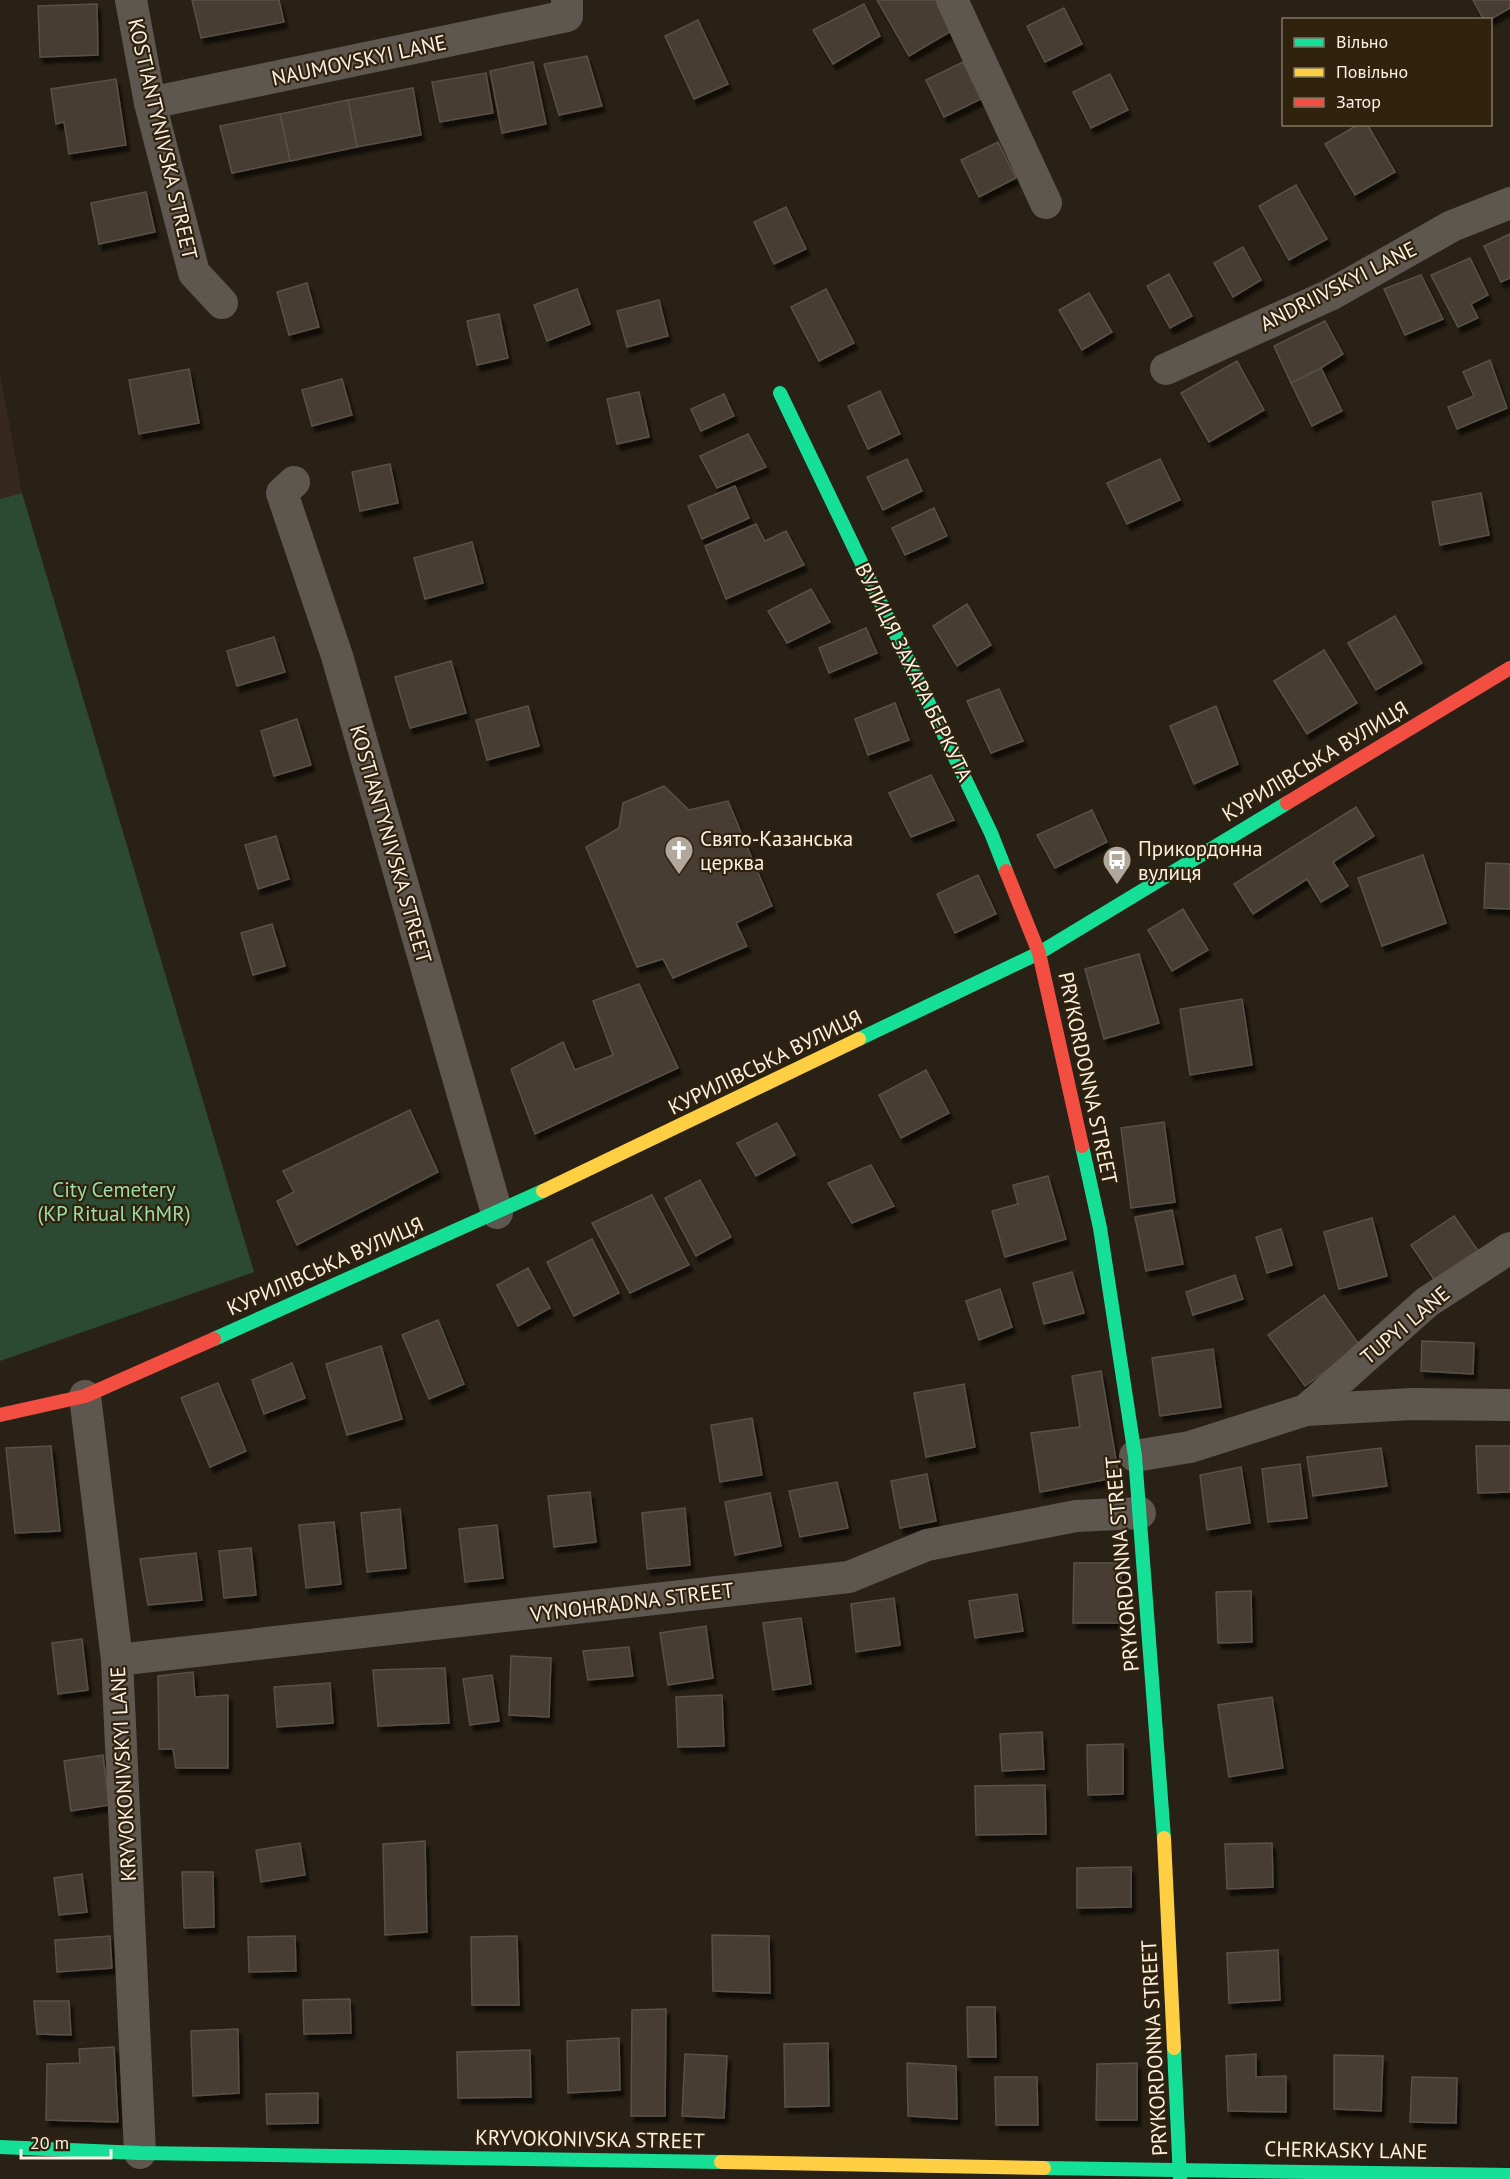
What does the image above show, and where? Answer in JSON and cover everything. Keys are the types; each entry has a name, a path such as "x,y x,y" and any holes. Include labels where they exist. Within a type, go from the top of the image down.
{"street":[{"name":"KOSTIANTYNIVSKA STREET","path":"131,0 150,103 194,273 222,303"},
{"path":"952,0 1046,203"},
{"name":"NAUMOVSKYI LANE","path":"150,103 567,8"},
{"name":"ANDRIIVSKYI LANE","path":"1166,369 1329,295 1452,226 1510,203"},
{"name":"ВУЛИЦЯ ЗАХАРА БЕРКУТА","path":"780,393 990,833 1039,953"},
{"name":"KOSTIANTYNIVSKA STREET","path":"294,482 282,493 337,656 497,1213"},
{"name":"КУРИЛІВСЬКА ВУЛИЦЯ","path":"0,1415 85,1396 497,1213 1039,953 1510,668"},
{"name":"PRYKORDONNA STREET","path":"1039,953 1100,1228 1135,1456 1162,1791 1180,2174"},
{"name":"TUPYI LANE","path":"1306,1410 1427,1302 1510,1248"},
{"name":"KRYVOKONIVSKYI LANE","path":"85,1396 117,1660 140,2153"},
{"path":"1135,1456 1190,1446 1306,1410 1412,1404 1510,1405"},
{"name":"VYNOHRADNA STREET","path":"117,1660 849,1577 927,1545 1076,1516 1140,1513"},
{"name":"KRYVOKONIVSKA STREET","path":"0,2147 658,2170 1180,2174"},
{"name":"CHERKASKY LANE","path":"1180,2174 1510,2175"}],"shaded area":[{"path":"0,373 22,493 0,499"}],"green space":[{"name":"City Cemetery (KP Ritual KhMR)","path":"22,493 254,1272 0,1361 0,499"}],"building":[{"path":"192,0 279,0 284,22 201,38"},
{"path":"877,0 937,0 953,30 909,56"},
{"path":"1473,0 1510,0 1510,8 1492,18 1483,18"},
{"path":"97,4 98,55 40,57 38,6"},
{"path":"864,4 880,36 833,64 813,30"},
{"path":"1064,8 1082,44 1045,62 1027,26"},
{"path":"698,20 728,84 694,99 665,36"},
{"path":"587,56 602,106 559,115 544,64"},
{"path":"533,62 546,124 502,133 490,71"},
{"path":"963,62 981,99 944,117 926,80"},
{"path":"486,73 493,113 440,122 432,82"},
{"path":"1110,74 1128,110 1091,128 1073,92"},
{"path":"116,79 126,145 69,154 64,122 56,124 51,89"},
{"path":"413,88 421,135 357,147 348,100"},
{"path":"348,100 357,147 290,161 280,114"},
{"path":"280,114 290,161 232,173 220,126"},
{"path":"1356,126 1368,126 1395,172 1355,195 1325,144"},
{"path":"998,142 1016,178 979,197 961,160"},
{"path":"1296,185 1327,239 1289,260 1259,206"},
{"path":"146,192 155,232 99,244 91,203"},
{"path":"786,207 806,249 774,264 754,222"},
{"path":"1510,234 1510,278 1501,282 1484,246"},
{"path":"1243,247 1261,280 1233,297 1214,263"},
{"path":"1470,258 1488,295 1471,304 1478,318 1458,327 1431,275"},
{"path":"1169,274 1192,316 1170,328 1147,286"},
{"path":"1421,275 1443,319 1405,335 1384,289"},
{"path":"307,283 319,327 289,335 277,292"},
{"path":"577,289 590,324 547,341 534,305"},
{"path":"826,289 854,343 819,361 791,307"},
{"path":"1089,293 1112,332 1082,350 1059,310"},
{"path":"659,300 668,336 627,347 617,311"},
{"path":"499,314 508,358 477,365 467,321"},
{"path":"1325,321 1343,354 1291,383 1274,346"},
{"path":"1490,360 1507,408 1457,429 1448,407 1474,396 1463,372"},
{"path":"1237,361 1264,410 1209,442 1181,393"},
{"path":"1321,368 1342,411 1312,426 1291,383"},
{"path":"189,369 199,423 139,434 129,380"},
{"path":"342,379 352,415 312,426 302,390"},
{"path":"880,391 900,434 868,449 848,406"},
{"path":"639,392 649,437 617,444 607,399"},
{"path":"724,394 734,416 701,431 691,409"},
{"path":"748,434 766,467 717,488 700,456"},
{"path":"907,459 922,491 883,510 867,477"},
{"path":"1160,459 1180,500 1127,524 1107,483"},
{"path":"390,464 398,503 360,511 352,472"},
{"path":"735,486 749,518 702,539 688,506"},
{"path":"1481,493 1489,535 1440,545 1432,502"},
{"path":"934,508 947,536 905,555 892,528"},
{"path":"756,524 765,541 786,531 804,565 726,599 705,546"},
{"path":"472,542 483,583 425,599 414,558"},
{"path":"811,589 830,622 787,643 768,611"},
{"path":"967,604 991,645 957,666 933,626"},
{"path":"1395,616 1422,663 1376,690 1348,643"},
{"path":"866,628 877,653 829,673 819,648"},
{"path":"274,637 285,672 237,686 227,651"},
{"path":"1324,650 1357,703 1307,734 1274,681"},
{"path":"451,661 466,713 410,728 395,677"},
{"path":"999,689 1023,741 991,753 967,701"},
{"path":"895,703 909,740 868,755 855,719"},
{"path":"528,706 539,746 487,760 476,720"},
{"path":"1216,706 1238,764 1194,784 1170,726"},
{"path":"297,719 311,765 274,776 261,731"},
{"path":"931,775 954,820 911,837 889,793"},
{"name":"Свято-Казанська церква","path":"664,786 689,810 728,801 772,906 736,923 747,946 673,978 663,959 637,967 586,847 619,828 623,803"},
{"path":"1356,807 1374,836 1333,862 1348,886 1321,902 1307,879 1253,914 1234,884"},
{"path":"1092,810 1107,842 1055,868 1037,835"},
{"path":"276,836 289,879 258,889 245,845"},
{"path":"1423,855 1446,923 1382,946 1358,878"},
{"path":"1486,863 1510,864 1510,909 1484,908"},
{"path":"978,875 996,914 955,933 937,894"},
{"path":"1183,909 1208,950 1172,971 1148,930"},
{"path":"272,924 285,966 253,975 241,933"},
{"path":"1139,954 1159,1023 1104,1039 1085,969"},
{"path":"639,984 678,1068 535,1134 511,1069 563,1042 575,1070 613,1055 593,1001"},
{"path":"1242,999 1252,1065 1190,1075 1180,1009"},
{"path":"926,1070 949,1113 901,1138 879,1095"},
{"path":"410,1110 438,1172 297,1245 277,1201 294,1192 283,1171"},
{"path":"1164,1122 1175,1202 1131,1208 1121,1128"},
{"path":"777,1123 795,1155 756,1176 737,1143"},
{"path":"871,1165 894,1206 852,1223 828,1183"},
{"path":"1048,1176 1066,1239 1005,1257 992,1211 1018,1204 1013,1185"},
{"path":"700,1180 731,1237 696,1256 665,1198"},
{"path":"652,1195 689,1265 630,1293 592,1223"},
{"path":"1172,1210 1183,1264 1146,1271 1135,1217"},
{"path":"1454,1216 1481,1255 1437,1284 1411,1245"},
{"path":"1372,1218 1387,1276 1339,1289 1324,1232"},
{"path":"1281,1229 1292,1265 1267,1273 1256,1237"},
{"path":"592,1239 619,1293 574,1316 547,1262"},
{"path":"528,1268 550,1308 518,1326 497,1285"},
{"path":"1072,1272 1084,1313 1044,1324 1033,1283"},
{"path":"1235,1275 1243,1299 1193,1315 1186,1292"},
{"path":"1000,1289 1012,1327 979,1340 966,1301"},
{"path":"1324,1295 1360,1346 1305,1386 1268,1335"},
{"path":"438,1320 464,1384 429,1399 402,1335"},
{"path":"1422,1341 1474,1343 1473,1374 1421,1371"},
{"path":"381,1346 402,1419 347,1435 326,1364"},
{"path":"1213,1349 1221,1407 1160,1416 1152,1358"},
{"path":"292,1363 305,1398 264,1414 252,1380"},
{"path":"1101,1371 1119,1477 1040,1492 1031,1433 1080,1427 1072,1376"},
{"path":"218,1383 246,1451 210,1467 181,1398"},
{"path":"964,1384 975,1447 926,1457 914,1393"},
{"path":"752,1418 762,1475 720,1482 711,1425"},
{"path":"51,1446 60,1531 15,1533 6,1448"},
{"path":"1476,1446 1510,1446 1510,1492 1478,1493"},
{"path":"1381,1448 1387,1486 1313,1496 1307,1457"},
{"path":"1300,1464 1307,1518 1268,1522 1262,1469"},
{"path":"1241,1467 1250,1523 1207,1530 1200,1475"},
{"path":"927,1474 936,1521 900,1528 891,1481"},
{"path":"837,1482 848,1528 800,1537 789,1491"},
{"path":"590,1492 596,1542 554,1547 548,1496"},
{"path":"770,1493 781,1546 735,1555 725,1502"},
{"path":"685,1508 690,1565 647,1569 642,1513"},
{"path":"400,1509 406,1568 367,1572 361,1513"},
{"path":"334,1522 341,1584 306,1588 299,1525"},
{"path":"497,1525 503,1578 465,1582 459,1529"},
{"path":"251,1548 256,1595 224,1598 219,1551"},
{"path":"196,1553 202,1600 148,1605 140,1559"},
{"path":"1074,1563 1121,1563 1121,1623 1073,1623"},
{"path":"1251,1591 1252,1642 1218,1643 1216,1592"},
{"path":"1017,1594 1023,1631 975,1638 969,1601"},
{"path":"894,1598 900,1645 856,1652 851,1604"},
{"path":"801,1618 811,1684 773,1690 763,1623"},
{"path":"706,1626 713,1678 668,1685 660,1633"},
{"path":"82,1639 88,1690 58,1694 52,1643"},
{"path":"629,1647 633,1676 588,1680 583,1651"},
{"path":"511,1656 551,1658 549,1717 509,1715"},
{"path":"445,1668 449,1723 378,1726 373,1670"},
{"path":"193,1672 195,1697 228,1695 228,1768 176,1768 173,1749 159,1749 158,1676"},
{"path":"492,1675 499,1721 470,1725 463,1679"},
{"path":"330,1683 333,1723 277,1727 274,1687"},
{"path":"722,1695 724,1746 678,1747 676,1697"},
{"path":"1272,1697 1283,1768 1229,1777 1218,1705"},
{"path":"1042,1732 1044,1769 1002,1771 1000,1734"},
{"path":"1123,1744 1123,1794 1088,1795 1087,1745"},
{"path":"103,1755 109,1805 71,1811 64,1761"},
{"path":"1045,1785 1046,1834 976,1835 975,1786"},
{"path":"425,1841 427,1932 385,1935 383,1844"},
{"path":"300,1843 305,1875 261,1882 256,1850"},
{"path":"1272,1843 1273,1887 1227,1889 1225,1844"},
{"path":"1131,1867 1131,1907 1077,1908 1077,1868"},
{"path":"182,1872 213,1872 214,1927 184,1928"},
{"path":"82,1874 87,1912 59,1915 54,1878"},
{"path":"712,1935 769,1936 770,1993 713,1991"},
{"path":"110,1936 112,1968 57,1972 55,1940"},
{"path":"295,1936 296,1971 249,1972 248,1937"},
{"path":"517,1936 519,2005 472,2005 471,1937"},
{"path":"1278,1950 1280,2000 1229,2003 1227,1953"},
{"path":"350,1999 351,2033 304,2034 303,2000"},
{"path":"34,2001 69,2001 71,2035 37,2034"},
{"path":"967,2007 995,2007 996,2057 968,2057"},
{"path":"666,2009 665,2116 631,2116 632,2010"},
{"path":"238,2029 239,2093 193,2096 191,2031"},
{"path":"619,2038 620,2090 568,2093 567,2041"},
{"path":"828,2043 829,2106 785,2107 784,2044"},
{"path":"114,2047 118,2122 46,2120 47,2064 80,2063 79,2049"},
{"path":"530,2050 531,2097 458,2098 457,2052"},
{"path":"685,2054 727,2056 724,2118 682,2116"},
{"path":"1256,2054 1256,2077 1286,2076 1286,2112 1228,2111 1226,2056"},
{"path":"1334,2055 1383,2056 1381,2111 1334,2109"},
{"path":"907,2063 956,2066 957,2119 908,2116"},
{"path":"1137,2063 1137,2120 1096,2120 1097,2064"},
{"path":"995,2077 1037,2077 1038,2125 996,2125"},
{"path":"1412,2077 1457,2078 1456,2123 1410,2122"},
{"path":"318,2093 318,2123 267,2124 266,2094"}],"traffic: fast":[{"path":"780,393 991,833 1006,871"},
{"path":"859,1039 1039,953 1287,803"},
{"path":"1082,1146 1100,1228 1135,1456 1164,1838"},
{"path":"214,1339 543,1191"},
{"path":"1174,2048 1180,2179"},
{"path":"0,2147 140,2153 721,2162"},
{"path":"1044,2168 1510,2175"}],"traffic: slow":[{"path":"543,1191 859,1039"},
{"path":"1164,1838 1174,2048"},
{"path":"721,2162 1044,2168"}],"traffic: jam":[{"path":"1287,803 1510,668"},
{"path":"1006,871 1039,953 1082,1146"},
{"path":"0,1415 85,1396 214,1339"}],"place":[{"name":"Свято-Казанська церква","path":"679,876"},
{"name":"Прикордонна вулиця","path":"1117,886"}]}
